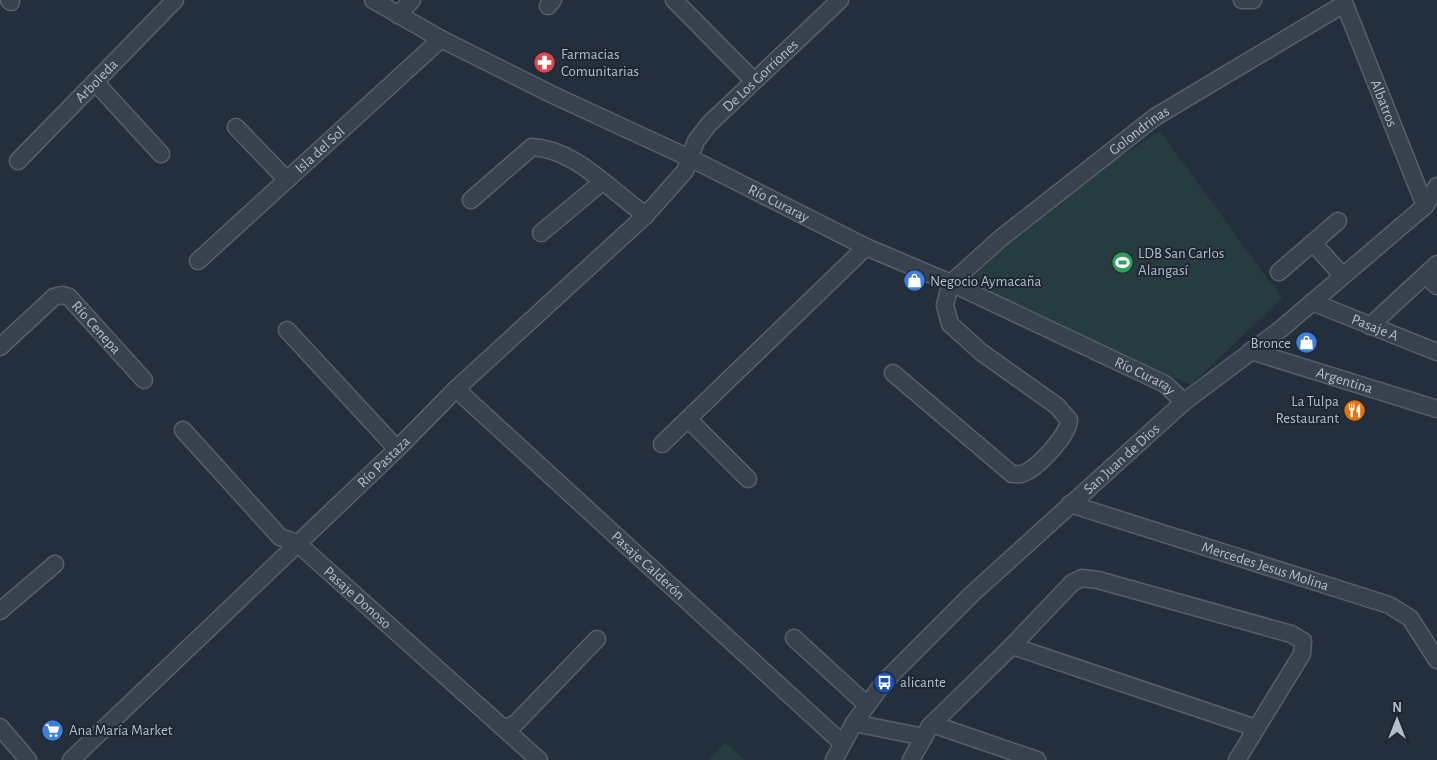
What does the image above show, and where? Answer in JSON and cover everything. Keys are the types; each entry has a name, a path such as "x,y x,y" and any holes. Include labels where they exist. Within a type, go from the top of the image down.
{"street":[{"name":"Río Curaray","path":"373,0 440,39 553,95 688,158 866,247 951,283 1165,384 1184,402"},
{"path":"398,15 412,0"},
{"path":"674,0 754,80"},
{"name":"De Los Gorriones","path":"688,158 696,141 709,124 840,0"},
{"path":"1242,0 1253,0"},
{"name":"Arboleda","path":"18,160 170,2"},
{"name":"Albatros","path":"1344,2 1425,206"},
{"name":"Golondrinas","path":"951,283 1001,238 1155,117 1344,2"},
{"name":"Isla del Sol","path":"198,261 440,39"},
{"path":"95,82 162,154"},
{"path":"236,127 287,180"},
{"path":"470,200 532,147 546,148 566,155 646,215"},
{"name":"Río Pastaza","path":"71,760 397,449 456,389 646,215 685,171 688,158"},
{"path":"541,232 602,182"},
{"name":"San Juan de Dios","path":"834,760 860,713 884,682 972,594 1184,402 1312,302 1425,206 1437,186"},
{"path":"1279,272 1338,221"},
{"path":"1313,243 1343,276"},
{"path":"662,444 866,247"},
{"path":"1370,326 1433,275"},
{"path":"893,373 1012,474 1021,474 1030,470 1067,431 1069,420 1057,406 981,352 950,324 945,304 951,283"},
{"name":"Río Cenepa","path":"0,347 54,298 62,294 69,297 144,380"},
{"name":"Pasaje A","path":"1312,302 1437,352"},
{"path":"287,330 397,449"},
{"name":"Argentina","path":"1251,351 1437,410"},
{"name":"Pasaje Calderón","path":"456,389 842,743"},
{"path":"688,419 748,479"},
{"name":"Pasaje Donoso","path":"183,430 280,537 298,543 540,760"},
{"name":"Mercedes Jesus Molina","path":"1070,504 1389,605 1410,618 1437,660"},
{"path":"0,611 55,564"},
{"path":"911,760 929,729 1072,583 1082,578 1098,580 1291,634 1303,641 1302,654 1237,760"},
{"path":"794,638 860,713 929,729 1037,760"},
{"path":"505,729 516,723 597,639"},
{"path":"1012,646 1256,728"},
{"path":"0,727 28,760"}],"green space":[{"name":"LDB San Carlos Alangasí","path":"1160,131 1282,298 1191,385 967,283 1012,240 1083,181"},
{"path":"725,743 745,760 708,760"}],"place":[{"name":"Farmacias Comunitarias","path":"545,63"},
{"name":"LDB San Carlos Alangasí","path":"1122,262"},
{"name":"Negocio Aymacaña","path":"914,281"},
{"name":"Bronce","path":"1307,343"},
{"name":"La Tulpa Restaurant","path":"1355,410"},
{"name":"alicante","path":"884,682"},
{"name":"Ana María Market","path":"53,730"}]}
